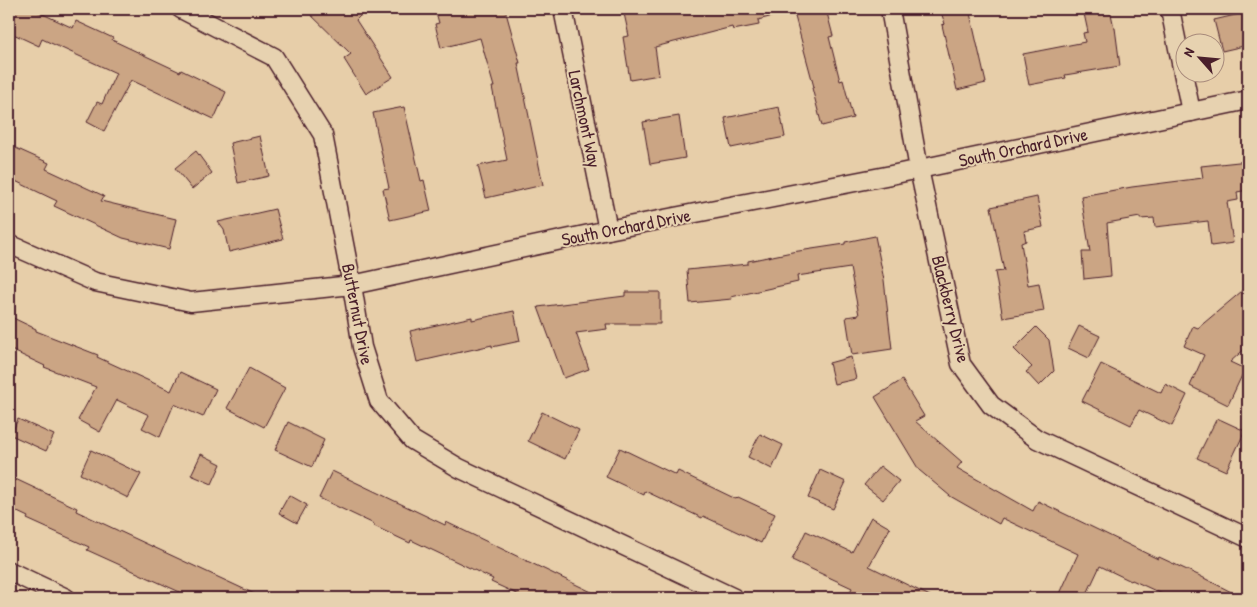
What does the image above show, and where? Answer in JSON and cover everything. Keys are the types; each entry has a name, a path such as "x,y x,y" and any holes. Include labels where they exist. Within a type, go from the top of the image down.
{"street":[{"name":"Butternut Drive","path":"181,9 274,57 323,135 362,347 379,401 412,440 459,468 734,598"},
{"name":"Larchmont Way","path":"562,9 608,230"},
{"name":"Blackberry Drive","path":"890,9 919,169 961,364 991,405 1037,439 1248,538"},
{"path":"1170,9 1191,112"},
{"name":"South Orchard Drive","path":"9,244 95,282 191,302 352,285 608,230 919,169 1248,100"},
{"path":"9,571 66,598"}],"building":[{"path":"9,9 32,9 73,28 76,21 113,38 112,40 226,92 214,119 131,80 104,131 87,122 97,102 102,104 116,73 42,39 39,46 9,32"},
{"path":"305,9 367,9 356,20 393,77 366,94 344,59 351,54"},
{"path":"435,9 505,9 520,63 518,63 543,185 486,198 478,166 507,160 492,87 494,87 480,38 441,48 435,24 439,23"},
{"path":"623,9 776,9 777,15 758,20 759,25 733,30 732,27 655,47 659,75 630,80 623,37 629,36"},
{"path":"793,9 826,9 833,36 829,37 840,81 843,80 853,118 822,126 812,88 814,87"},
{"path":"940,9 969,9 986,83 957,90 942,25 945,24"},
{"path":"1083,9 1110,9 1115,28 1120,66 1065,75 1066,78 1029,85 1023,54 1085,42 1083,33 1088,32"},
{"path":"1248,12 1248,45 1224,51 1224,32 1217,32 1214,20"},
{"path":"404,107 421,181 424,180 431,211 390,220 383,189 389,188 373,113"},
{"path":"779,107 785,137 731,148 725,118"},
{"path":"679,116 685,158 650,164 643,122"},
{"path":"260,136 269,176 238,183 230,143"},
{"path":"9,145 49,163 46,169 104,196 101,201 176,219 169,249 123,238 54,206 57,201 9,178"},
{"path":"196,151 212,173 192,189 175,168"},
{"path":"1248,161 1248,190 1237,192 1238,200 1227,202 1233,243 1211,246 1208,221 1155,227 1154,218 1140,219 1140,217 1107,223 1111,276 1084,279 1082,252 1090,252 1081,196 1203,178 1201,166"},
{"path":"1037,197 1043,227 1024,231 1026,241 1021,243 1028,285 1039,283 1044,311 1003,318 995,272 1004,271 991,207"},
{"path":"275,209 283,239 229,252 224,230 218,222"},
{"path":"875,236 884,280 892,349 852,355 846,317 859,315 850,268 797,276 798,282 731,297 732,299 690,303 687,270 748,264 748,261 845,244 845,242"},
{"path":"1248,286 1248,346 1230,362 1245,369 1228,405 1190,386 1204,355 1184,346 1193,326 1198,328"},
{"path":"625,292 660,292 660,324 606,324 607,329 576,333 589,369 564,378 538,307 625,296"},
{"path":"514,311 520,341 492,347 492,345 417,362 410,331 472,317 472,320"},
{"path":"9,316 36,329 36,331 98,355 97,357 171,391 180,372 216,389 203,417 174,404 160,437 142,428 149,415 117,400 100,432 78,420 96,387 44,367 9,349"},
{"path":"1079,326 1100,336 1089,358 1068,348"},
{"path":"1036,327 1049,340 1054,371 1039,386 1026,372 1032,367 1014,349"},
{"path":"851,357 856,379 834,384 829,363"},
{"path":"1101,364 1161,393 1165,384 1187,395 1172,426 1139,410 1131,425 1082,401"},
{"path":"249,368 285,388 264,427 227,408"},
{"path":"902,380 924,416 915,421 962,462 957,468 1033,511 1038,501 1158,559 1159,557 1198,575 1243,598 1171,598 1100,566 1085,598 1058,598 1078,554 1002,518 999,524 950,496 919,470 875,397"},
{"path":"542,412 579,430 565,459 528,441"},
{"path":"1217,418 1245,431 1226,471 1197,458"},
{"path":"18,419 54,435 46,451 11,435"},
{"path":"288,422 324,440 312,467 275,450"},
{"path":"760,434 783,445 772,469 748,457"},
{"path":"620,448 676,475 678,471 736,499 738,497 775,514 761,543 645,491 644,495 606,477"},
{"path":"91,450 141,474 128,498 80,474"},
{"path":"201,454 221,464 212,484 191,475"},
{"path":"880,466 899,481 883,500 864,485"},
{"path":"820,470 846,482 833,509 808,498"},
{"path":"332,471 445,525 446,522 604,598 526,598 491,582 493,579 411,540 410,543 319,498"},
{"path":"9,476 77,508 76,511 263,598 193,598 87,550 89,547 27,519 28,517 9,508"},
{"path":"289,495 307,505 297,523 279,513"},
{"path":"871,517 890,528 869,566 934,598 863,598 850,592 852,588 792,560 806,531 852,552"}]}
